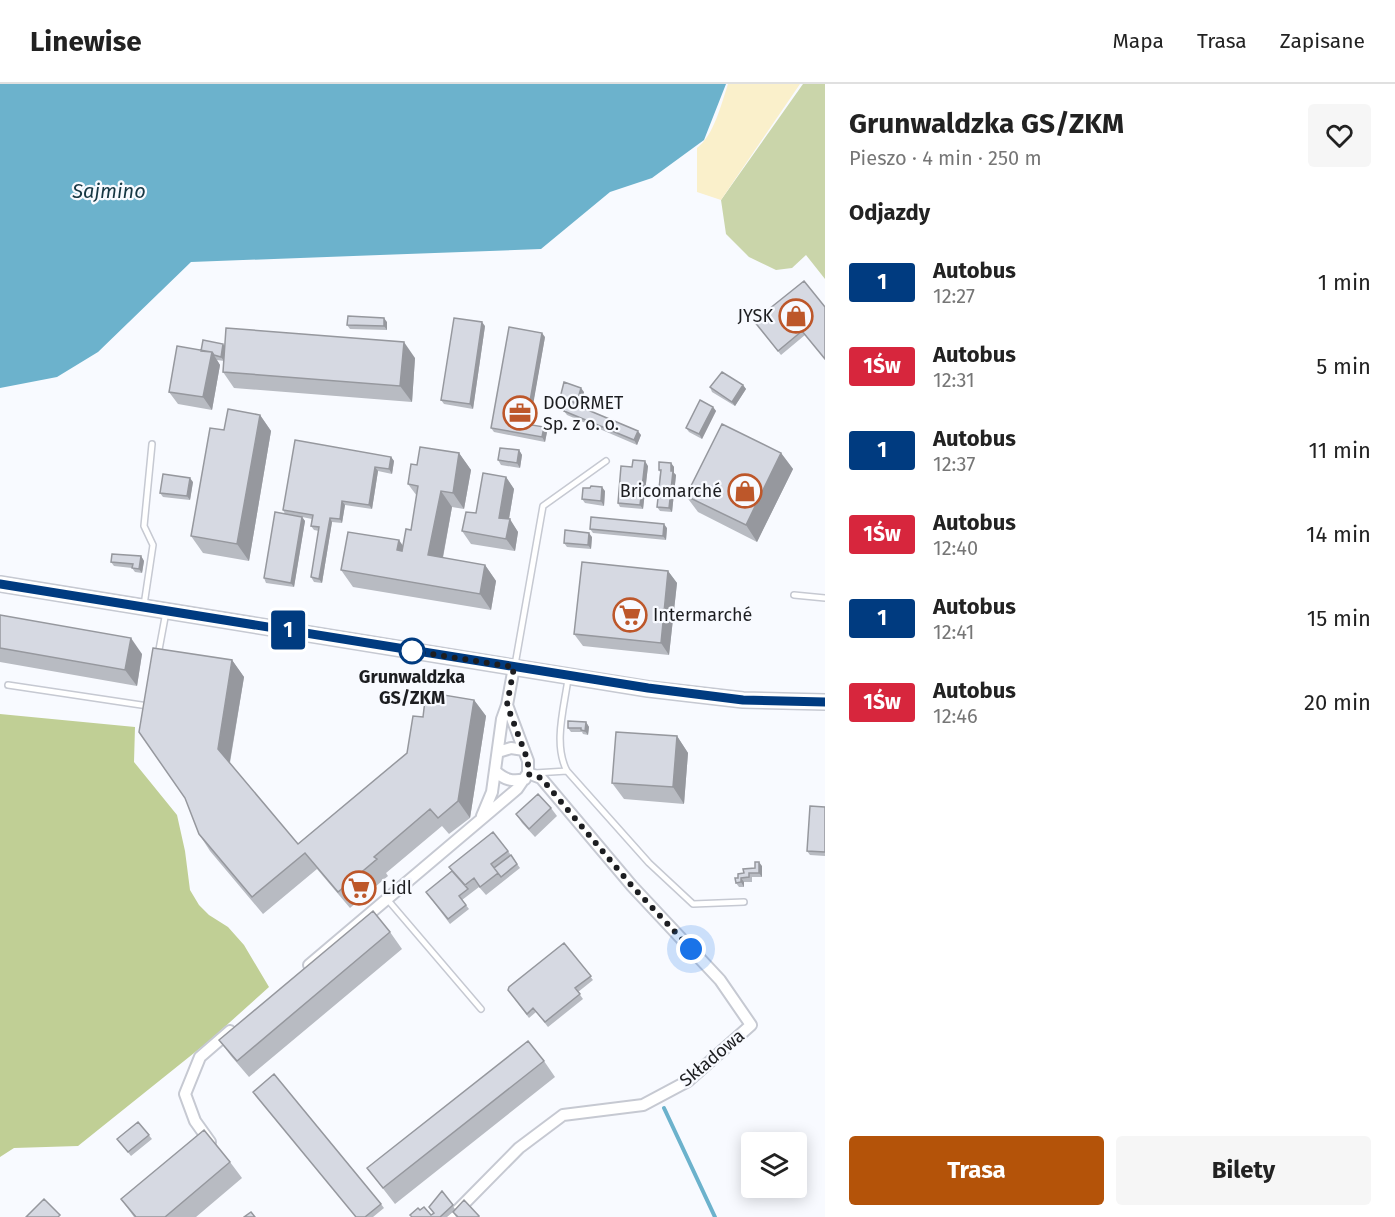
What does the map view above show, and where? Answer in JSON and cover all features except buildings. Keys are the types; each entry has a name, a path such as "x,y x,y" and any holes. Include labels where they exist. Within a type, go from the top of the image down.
{"main road":[{"path":"0,584 648,688 743,700 825,702"}],"street":[{"path":"477,824 492,792 502,719 514,667"},
{"path":"301,972 517,789 530,768 507,705"},
{"path":"498,752 511,748 524,750"},
{"name":"Składowa","path":"451,1217 519,1148 563,1115 643,1105 688,1081 751,1025 720,980 632,886 541,778 526,776 515,781 507,780 495,771"},
{"path":"212,1145 195,1121 185,1094 200,1057 242,1022"}],"lane":[{"path":"143,607 153,545 144,526 152,444"},
{"path":"514,667 543,506 606,460"},
{"path":"794,595 825,598"},
{"path":"156,664 166,610"},
{"path":"569,676 560,741 563,763 567,771 648,862 693,904 744,902"},
{"path":"8,685 148,707 150,696"},
{"path":"526,776 567,771"},
{"path":"387,899 481,1009"}],"green space":[{"path":"803,84 825,84 825,279 806,255 792,268 776,270 749,257 726,234 721,200"},
{"path":"0,714 135,727 134,762 177,815 190,890 199,905 209,915 228,927 244,945 269,987 209,1041 78,1146 14,1148 0,1157"}],"sand":[{"path":"728,84 800,84 721,200 697,192 697,148 712,128"}],"water":[{"name":"Sajmino","path":"0,84 726,84 704,140 652,178 610,192 541,249 191,262 98,352 57,377 0,388"}],"waterway":[{"path":"664,1108 715,1217"}],"bus line":[{"name":"1","path":"0,584 648,688 743,700 825,702"}],"place":[{"name":"JYSK","path":"796,316"},
{"name":"DOORMET Sp. z o. o.","path":"520,413"},
{"name":"Bricomarché","path":"745,491"},
{"name":"Intermarché","path":"630,615"},
{"name":"Grunwaldzka GS/ZKM","path":"412,651"},
{"name":"Lidl","path":"359,888"}],"route":[{"path":"412,651 514,667 507,705 528,761 530,768 528,774 541,778 632,886 691,949"}]}
